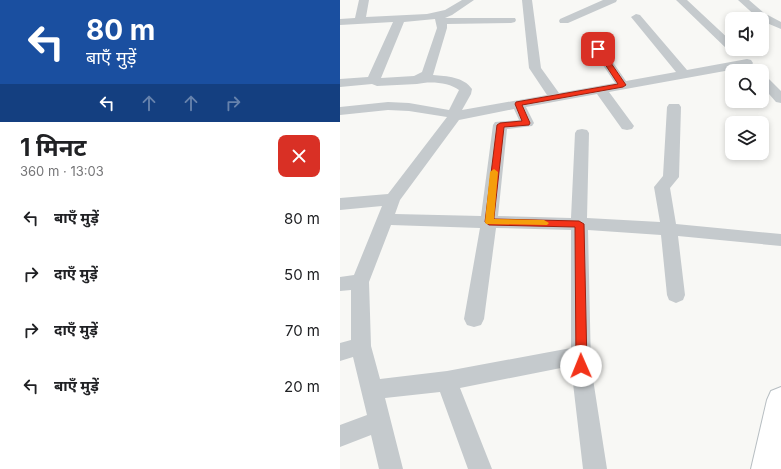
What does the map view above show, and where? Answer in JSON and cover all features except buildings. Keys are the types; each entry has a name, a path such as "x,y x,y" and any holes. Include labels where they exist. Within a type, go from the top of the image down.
{"main road":[{"path":"766,469 781,400"}],"street":[{"path":"360,21 364,0"},
{"path":"440,18 469,0"},
{"path":"527,0 535,68 555,97"},
{"path":"581,0 586,12"},
{"path":"564,21 612,0"},
{"path":"681,0 725,42"},
{"path":"743,0 762,17 771,23 781,26"},
{"path":"636,17 684,74"},
{"path":"376,80 374,78 400,18"},
{"path":"340,22 400,18 511,20"},
{"path":"340,83 376,80 382,83 412,81 422,78 428,74 434,50 442,28 440,18"},
{"path":"590,37 623,85"},
{"path":"739,56 748,64"},
{"path":"340,111 388,106 409,107 456,114 684,74 725,70"},
{"path":"391,469 361,346 360,282 393,199 456,114 465,94 466,89 464,86 457,83 422,78"},
{"path":"769,86 781,98"},
{"path":"600,89 627,126"},
{"path":"474,319 489,222 500,125 527,123 518,104"},
{"path":"674,107 671,177 662,187 669,230 676,295"},
{"path":"582,133 579,224 581,355 595,469"},
{"path":"340,204 393,199"},
{"path":"385,218 399,220 579,224 781,240"},
{"path":"340,284 360,282"},
{"path":"340,352 361,346"},
{"path":"372,390 447,381 581,355"},
{"path":"447,381 480,469"},
{"path":"340,436 380,421"}],"slow traffic":[{"path":"494,172 489,222 544,223"}],"route":[{"path":"581,366 579,224 489,222 489,217 500,125 527,123 518,104 623,85 598,49"}]}
